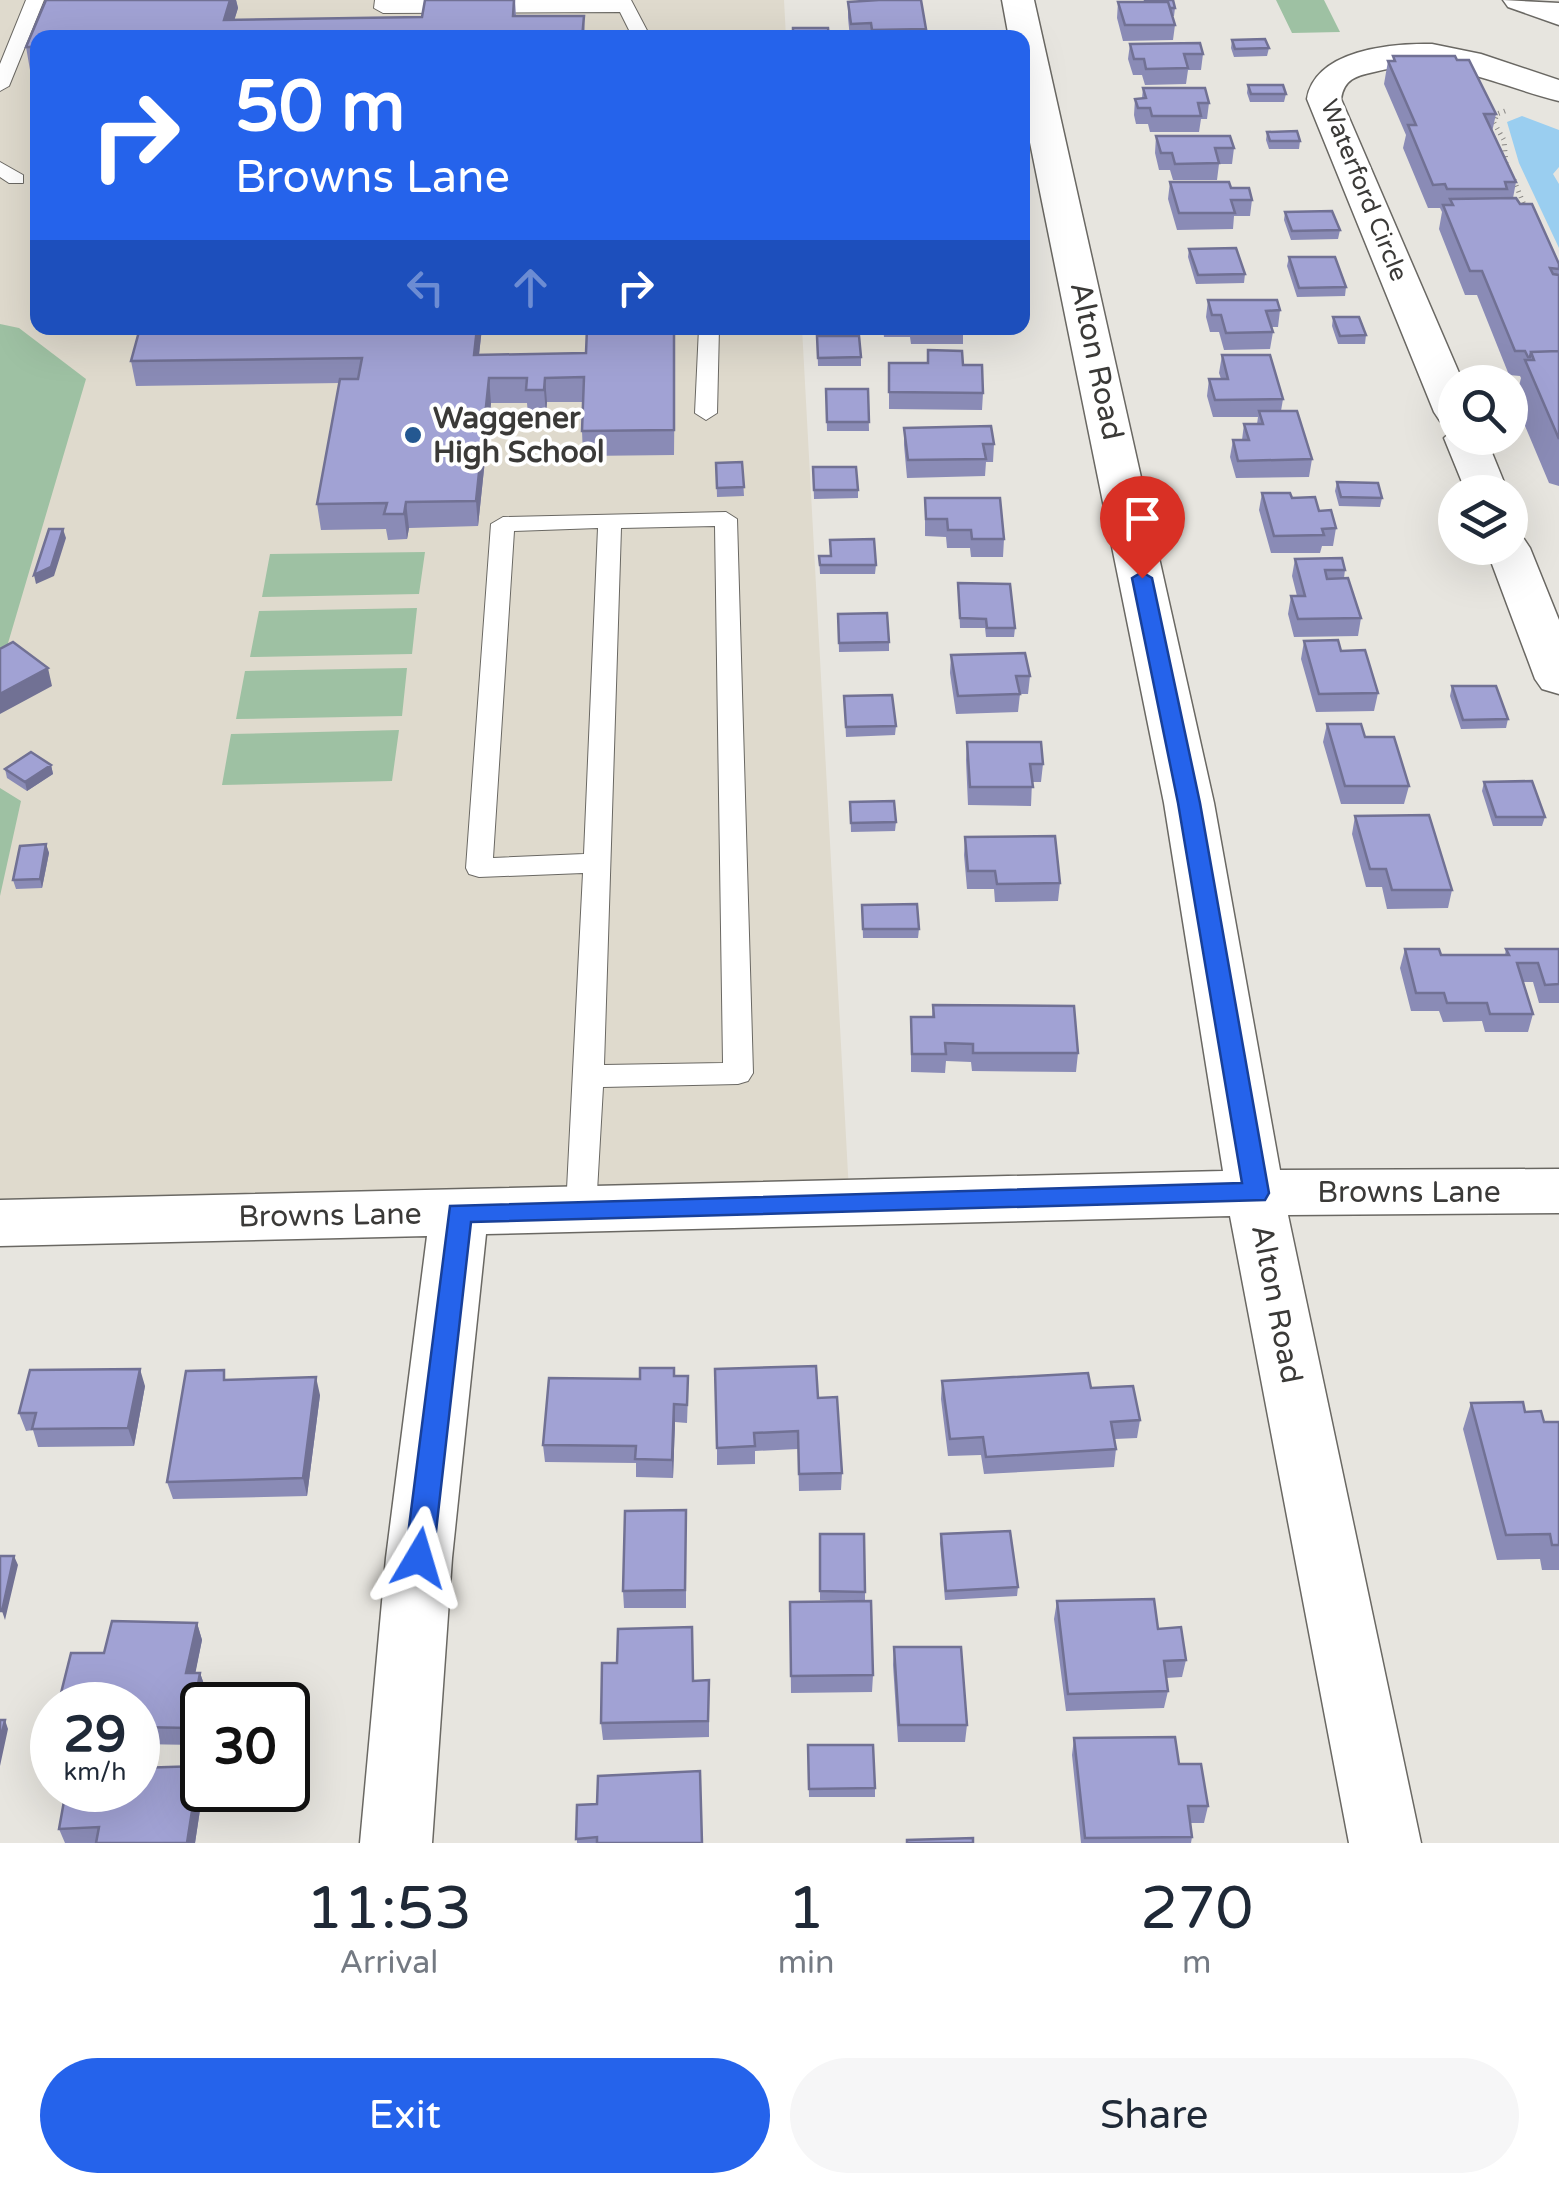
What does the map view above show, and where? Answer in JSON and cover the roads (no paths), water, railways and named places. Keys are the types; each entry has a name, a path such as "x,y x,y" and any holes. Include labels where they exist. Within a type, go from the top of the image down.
{"street":[{"name":"Alton Road","path":"1018,0 1024,30"},
{"path":"1520,0 1559,15"},
{"name":"Waterford Circle","path":"1438,371 1324,99 1325,87 1331,77 1344,69 1415,54 1443,56 1559,91"},
{"name":"Alton Road","path":"1030,56 1189,803 1256,1193 1386,1843"},
{"path":"1515,565 1559,679"},
{"name":"Browns Lane","path":"0,1223 1256,1193 1559,1191"},
{"path":"396,1843 419,1558 459,1212"}],"lane":[{"path":"0,86 36,0"},
{"path":"384,0 383,8 623,4 638,30"},
{"path":"706,413 709,335"},
{"path":"589,1076 738,1073 726,518 502,524 479,868 598,863"},
{"path":"581,1210 610,521"}],"water":[{"path":"1522,116 1559,130 1559,167 1553,174 1559,184 1559,248 1519,163 1507,122"}],"place":[{"name":"Waggener High School","path":"413,435"}]}
